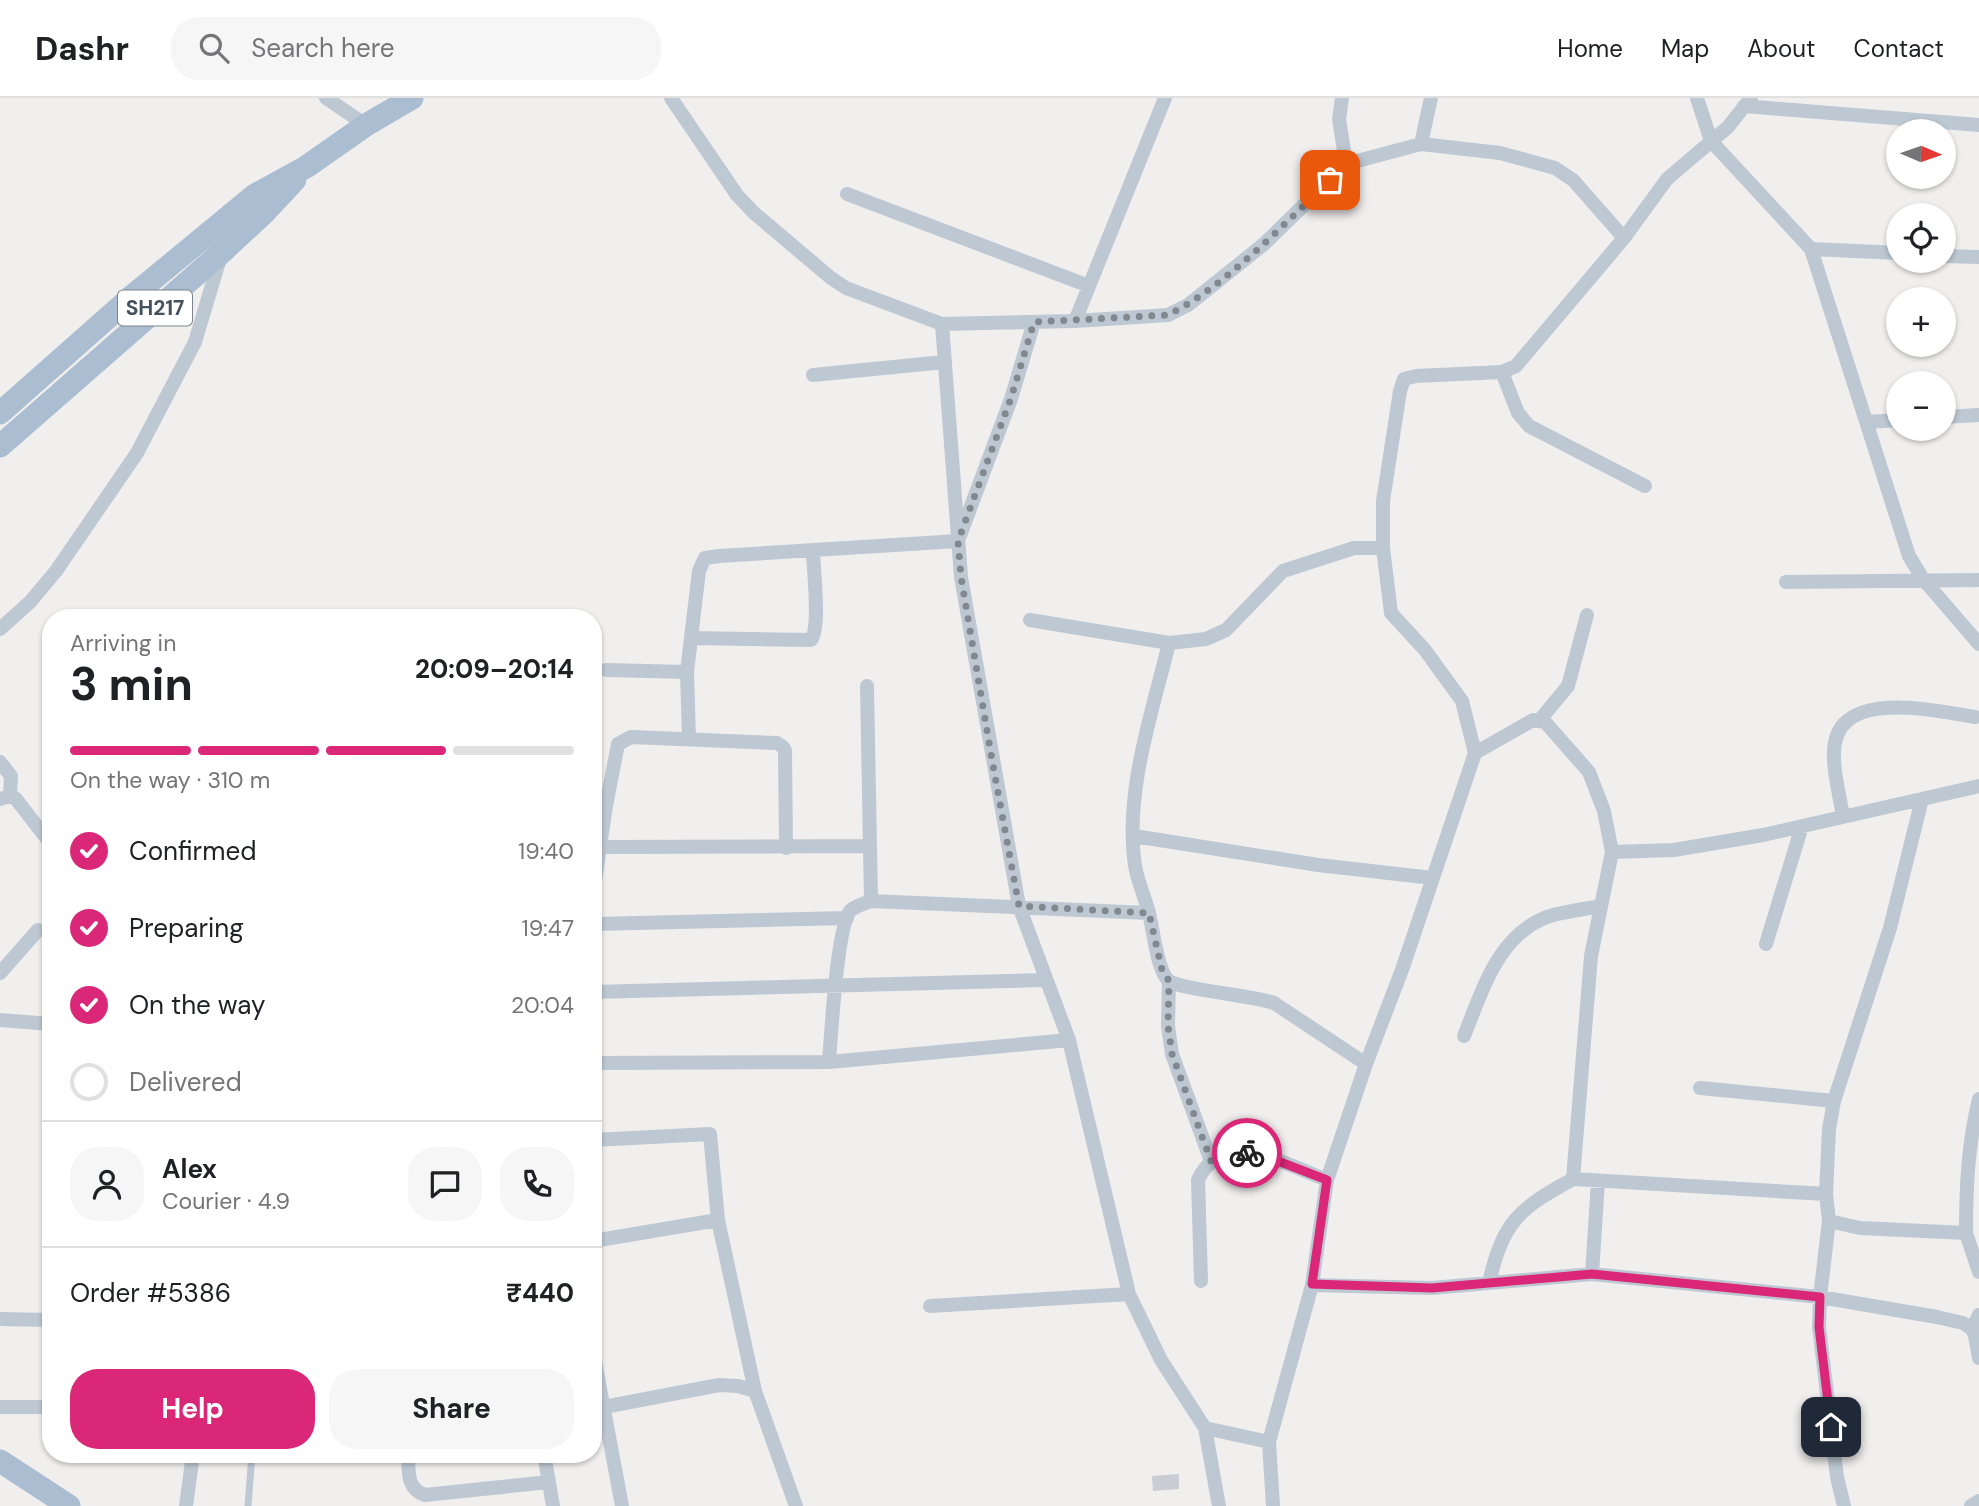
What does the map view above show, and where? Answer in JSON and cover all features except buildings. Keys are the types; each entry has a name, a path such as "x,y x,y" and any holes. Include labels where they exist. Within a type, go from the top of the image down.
{"main road":[{"name":"SH217","path":"0,413 130,298 255,195 306,167 366,125 412,98"},
{"name":"SH217","path":"0,446 166,298 222,252 265,212 306,167"},
{"path":"0,1461 69,1506"}],"street":[{"path":"326,98 366,125"},
{"path":"671,98 737,195 754,213 831,278 846,288 942,324 1168,315 1188,305 1264,244 1346,164 1421,144 1500,153 1555,168 1573,180 1624,238"},
{"path":"1075,320 1165,98"},
{"path":"1342,98 1339,126 1346,164"},
{"path":"1421,144 1431,98"},
{"path":"1697,98 1711,141 1811,249 1909,556 1923,579 1979,644"},
{"path":"1273,1506 1269,1442 1312,1284 1327,1180 1475,753 1462,701 1424,650 1391,613 1383,548 1383,501 1404,379 1416,376 1502,372 1516,366 1624,238 1667,179 1728,127 1748,102 1979,125"},
{"path":"847,194 1089,286"},
{"path":"1811,249 1886,252"},
{"path":"0,629 30,602 56,571 136,453 195,342 222,252"},
{"path":"1956,256 1979,257"},
{"path":"958,541 1011,398 1034,322"},
{"path":"942,324 961,577 1019,906 1069,1040 1129,1294 1161,1360 1205,1428 1219,1506"},
{"path":"813,375 944,362"},
{"path":"1502,372 1518,414 1529,426 1646,486"},
{"path":"1956,416 1979,415"},
{"path":"1866,422 1886,421"},
{"path":"689,739 687,672 699,571 705,558 958,541"},
{"path":"1030,620 1169,643 1206,639 1226,630 1283,571 1354,548 1383,548"},
{"path":"691,638 811,640 815,634 816,620 813,550"},
{"path":"1786,582 1979,580"},
{"path":"1539,721 1568,685 1587,615"},
{"path":"1169,643 1138,768 1135,867 1162,970 1169,981 1168,1026 1172,1054 1211,1161"},
{"path":"606,670 687,672"},
{"path":"867,686 871,901"},
{"path":"1843,817 1834,752 1837,735 1845,722 1858,714 1895,706 1975,716"},
{"path":"1475,753 1533,720 1545,722 1589,772 1604,811 1612,852 1591,956 1573,1179"},
{"path":"602,799 618,744 631,737 777,743 785,751 786,848"},
{"path":"0,762 10,776 5,798 16,799 42,832"},
{"path":"1612,852 1674,850 1802,826 1979,786"},
{"path":"1844,1506 1837,1477 1819,1327 1829,1222 1826,1194 1829,1129 1834,1101 1890,928 1922,799"},
{"path":"1766,944 1802,826"},
{"path":"1134,836 1318,865 1433,878"},
{"path":"602,847 870,846"},
{"path":"829,1062 846,918 852,909 871,901 1149,913"},
{"path":"1464,1036 1488,977 1505,947 1523,930 1551,915 1601,906"},
{"path":"602,924 846,918"},
{"path":"0,973 37,930"},
{"path":"602,992 1046,980"},
{"path":"1169,981 1274,1003 1366,1064"},
{"path":"0,1020 42,1023"},
{"path":"602,1063 829,1062 1069,1040"},
{"path":"1700,1088 1834,1101"},
{"path":"1979,1099 1972,1128 1973,1167 1966,1233 1979,1272"},
{"path":"602,1140 710,1134 718,1220 755,1391 796,1506"},
{"path":"1202,1282 1198,1180 1204,1167 1211,1161 1230,1153 1242,1152 1270,1158 1327,1180"},
{"path":"1489,1283 1497,1251 1512,1222 1535,1201 1573,1179 1826,1194"},
{"path":"1592,1274 1598,1181"},
{"path":"602,1239 718,1220"},
{"path":"1829,1222 1860,1228 1966,1233"},
{"path":"1312,1284 1432,1288 1592,1274 1820,1297 1963,1323 1972,1329 1975,1335 1979,1358"},
{"path":"930,1306 1129,1294"},
{"path":"1972,1329 1979,1315"},
{"path":"0,1319 42,1320"},
{"path":"604,1407 719,1385 738,1386 755,1391"},
{"path":"602,1397 622,1506"},
{"path":"0,1407 42,1407"},
{"path":"1205,1428 1269,1442"},
{"path":"186,1506 192,1463"},
{"path":"409,1463 410,1483 414,1490 425,1495 549,1482"},
{"path":"546,1463 554,1506"},
{"path":"1971,1506 1979,1501"}],"lane":[{"path":"248,1506 250,1463"}],"way so far":[{"path":"1247,1153 1230,1153 1211,1161 1172,1054 1168,1026 1169,981 1162,970 1149,913 1019,906 961,577 958,541 1011,398 1034,322 1168,315 1188,305 1264,244 1330,180"}],"route":[{"path":"1247,1153 1270,1158 1327,1180 1312,1284 1432,1288 1592,1274 1820,1297 1819,1327 1831,1427"}]}
